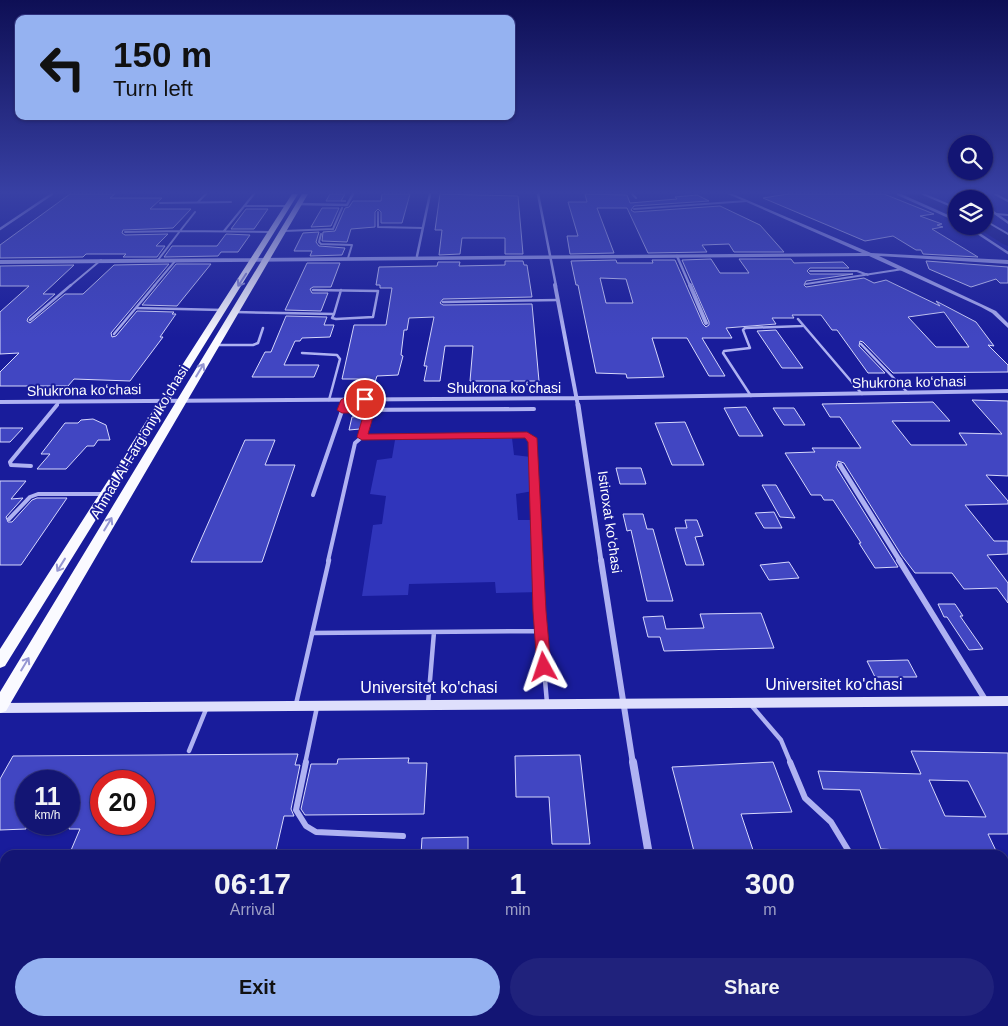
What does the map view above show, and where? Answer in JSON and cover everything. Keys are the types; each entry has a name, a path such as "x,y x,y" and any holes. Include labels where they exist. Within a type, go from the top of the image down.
{"main road":[{"name":"Ahmad Al-Farg'oniy ko'chasi","path":"0,662 266,242"},
{"name":"Ahmad Al-Farg'oniy ko'chasi","path":"0,707 181,400 278,242"},
{"name":"Universitet ko'chasi","path":"0,707 1008,701"}],"street":[{"path":"417,256 420,242"},
{"name":"Istiroxat koʻchasi","path":"547,242 577,398 622,703 648,850"},
{"path":"842,242 983,306 994,312 1008,326"},
{"path":"991,242 1008,253"},
{"path":"0,262 267,260 417,256 870,254 1008,262"},
{"path":"677,256 706,323"},
{"name":"Shukrona koʻchasi","path":"0,402 577,398 1008,391"},
{"path":"840,466 987,701"}],"lane":[{"path":"158,260 172,242"},
{"path":"319,242 321,244 352,245 348,258"},
{"path":"30,320 101,260"},
{"path":"114,334 176,260"},
{"path":"806,284 903,269"},
{"path":"810,270 853,270 868,275"},
{"path":"313,290 341,290 378,291 373,317 332,318 341,290"},
{"path":"443,302 558,300"},
{"path":"137,308 222,310"},
{"path":"235,312 334,314"},
{"path":"798,319 802,326 862,394"},
{"path":"751,396 723,353 724,351 750,348 743,330 744,328 802,326"},
{"path":"215,345 253,345 258,343 263,328"},
{"path":"861,344 908,393"},
{"path":"302,353 337,355 340,359 329,400"},
{"path":"313,495 346,400"},
{"path":"31,466 11,465 10,462 60,401"},
{"path":"342,410 534,409"},
{"path":"296,705 355,443 362,437 370,410"},
{"path":"362,437 527,435 534,440 541,632 547,703"},
{"path":"9,519 30,497 38,494 105,494"},
{"path":"428,704 434,632"},
{"path":"312,633 541,632"},
{"path":"749,702 781,740 805,798 831,822 848,850"},
{"path":"317,705 296,810 306,826 316,832 403,836"},
{"path":"190,752 208,706"}],"shaded area":[{"path":"512,438 514,455 531,457 533,491 516,494 518,520 534,520 541,592 496,593 495,582 409,584 408,595 362,596 373,525 382,524 386,496 370,494 377,460 392,458 395,440"}],"building":[{"path":"4,242 160,242 156,246 165,246 157,257 123,257 126,254 86,254 83,257 0,258 0,245"},
{"path":"220,242 245,242 238,252 221,252 218,256 164,257 172,246 217,246"},
{"path":"299,242 316,242 319,246 345,248 342,255 310,256 312,251 294,251"},
{"path":"441,242 462,242 460,254 439,255"},
{"path":"505,242 522,242 523,254 505,254"},
{"path":"568,242 610,242 614,253 570,254"},
{"path":"643,242 775,242 784,252 734,252 729,244 702,245 707,252 648,253"},
{"path":"903,242 953,242 978,257 923,254 921,250 916,250"},
{"path":"711,259 720,273 749,273 739,259 791,259 794,263 843,262 849,268 810,268 807,271 810,274 853,274 806,281 804,285 806,287 864,278 874,283 886,280 940,306 936,301 976,322 994,346 988,345 1008,365 1008,372 893,373 860,341 859,346 885,373 868,373 837,330 832,330 821,315 792,315 794,318 772,318 776,324 726,328 732,338 702,338 725,376 709,376 687,338 652,338 664,377 627,378 626,374 596,373 578,285 576,285 571,261 616,260 617,263 653,263 652,260 675,260 706,327 709,325 709,322 682,260","holes":["600,278 626,279 633,303 606,303","944,312 969,347 936,347 908,317"]},
{"path":"505,261 523,261 524,265 527,265 532,297 443,299 440,303 443,305 532,304 539,381 470,381 473,346 445,346 440,381 424,381 427,366 424,366 434,317 409,318 407,330 404,330 401,355 403,356 398,375 377,376 375,382 363,382 364,379 342,379 354,325 386,325 392,288 380,288 380,285 376,285 379,267 437,266 438,262 460,262 459,266 505,265"},
{"path":"926,261 1008,267 1008,283 1000,283 996,279 971,287 929,269"},
{"path":"307,263 340,263 331,287 313,287 310,289 312,293 328,293 321,311 285,310"},
{"path":"169,264 111,333 112,337 116,336 137,311 174,312 172,314 176,314 160,337 163,337 130,381 74,379 68,386 0,386 0,372 19,353 0,354 0,312 29,286 0,286 0,266 74,265 43,294 55,294 28,318 27,321 30,323 65,294 83,294 114,265"},
{"path":"176,264 211,264 177,306 142,305"},
{"path":"286,316 327,317 324,325 334,325 330,337 302,338 300,341 295,341 284,365 319,365 314,377 252,377 265,352 271,352"},
{"path":"776,330 803,368 782,368 757,331"},
{"path":"972,400 1008,401 1008,476 986,475 1008,501 1008,504 965,505 994,541 1008,541 1008,554 987,555 1008,583 1008,603 997,588 964,589 952,573 915,573 902,556 844,463 838,461 836,467 898,567 875,568 833,500 824,500 821,495 811,495 785,453 815,452 812,448 861,448 840,417 830,417 822,404 933,402 950,421 892,421 911,445 967,445 959,433 1002,434"},
{"path":"746,407 763,436 739,436 724,408"},
{"path":"773,408 794,408 805,425 784,425"},
{"path":"364,416 360,429 349,430 352,417"},
{"path":"93,419 106,425 110,440 98,440 94,446 87,446 66,469 37,469 50,454 41,454 65,423 78,423 81,420"},
{"path":"685,422 704,465 672,465 655,423"},
{"path":"0,428 23,428 10,442 0,442"},
{"path":"245,440 275,440 265,465 295,465 262,562 191,562"},
{"path":"616,468 641,468 646,484 620,484"},
{"path":"0,481 26,481 11,499 23,498 6,517 8,522 12,522 32,500 37,498 67,498 21,565 0,565"},
{"path":"762,485 776,485 795,518 780,517"},
{"path":"774,512 782,528 764,528 755,513"},
{"path":"623,514 643,514 647,529 653,529 673,601 647,601 631,530 627,531"},
{"path":"685,520 697,520 703,536 695,537 704,565 686,565 675,528 687,528"},
{"path":"789,562 799,578 769,580 760,565"},
{"path":"938,604 955,604 963,616 960,616 983,649 969,650 947,617 944,617"},
{"path":"761,613 774,648 664,651 660,637 648,637 643,617 663,616 666,629 704,628 700,614"},
{"path":"908,660 917,677 875,677 867,661"},
{"path":"911,751 1008,753 1008,834 988,834 996,850 881,849 860,790 823,789 818,771 921,774","holes":["929,780 968,781 986,817 945,816"]},
{"path":"298,754 295,765 300,765 291,809 294,816 284,816 276,850 71,850 77,835 80,835 80,770 15,770 15,829 0,830 0,779 13,756"},
{"path":"580,755 590,844 552,844 549,797 516,797 515,756"},
{"path":"409,758 408,763 427,763 424,814 305,815 301,809 311,764 337,764 338,759"},
{"path":"773,762 792,812 741,814 753,850 694,850 672,767"},
{"path":"468,837 468,850 421,850 422,838"}],"route":[{"path":"365,399 346,400 342,410 370,410 362,437 527,435 534,440 539,611 544,667"}]}
